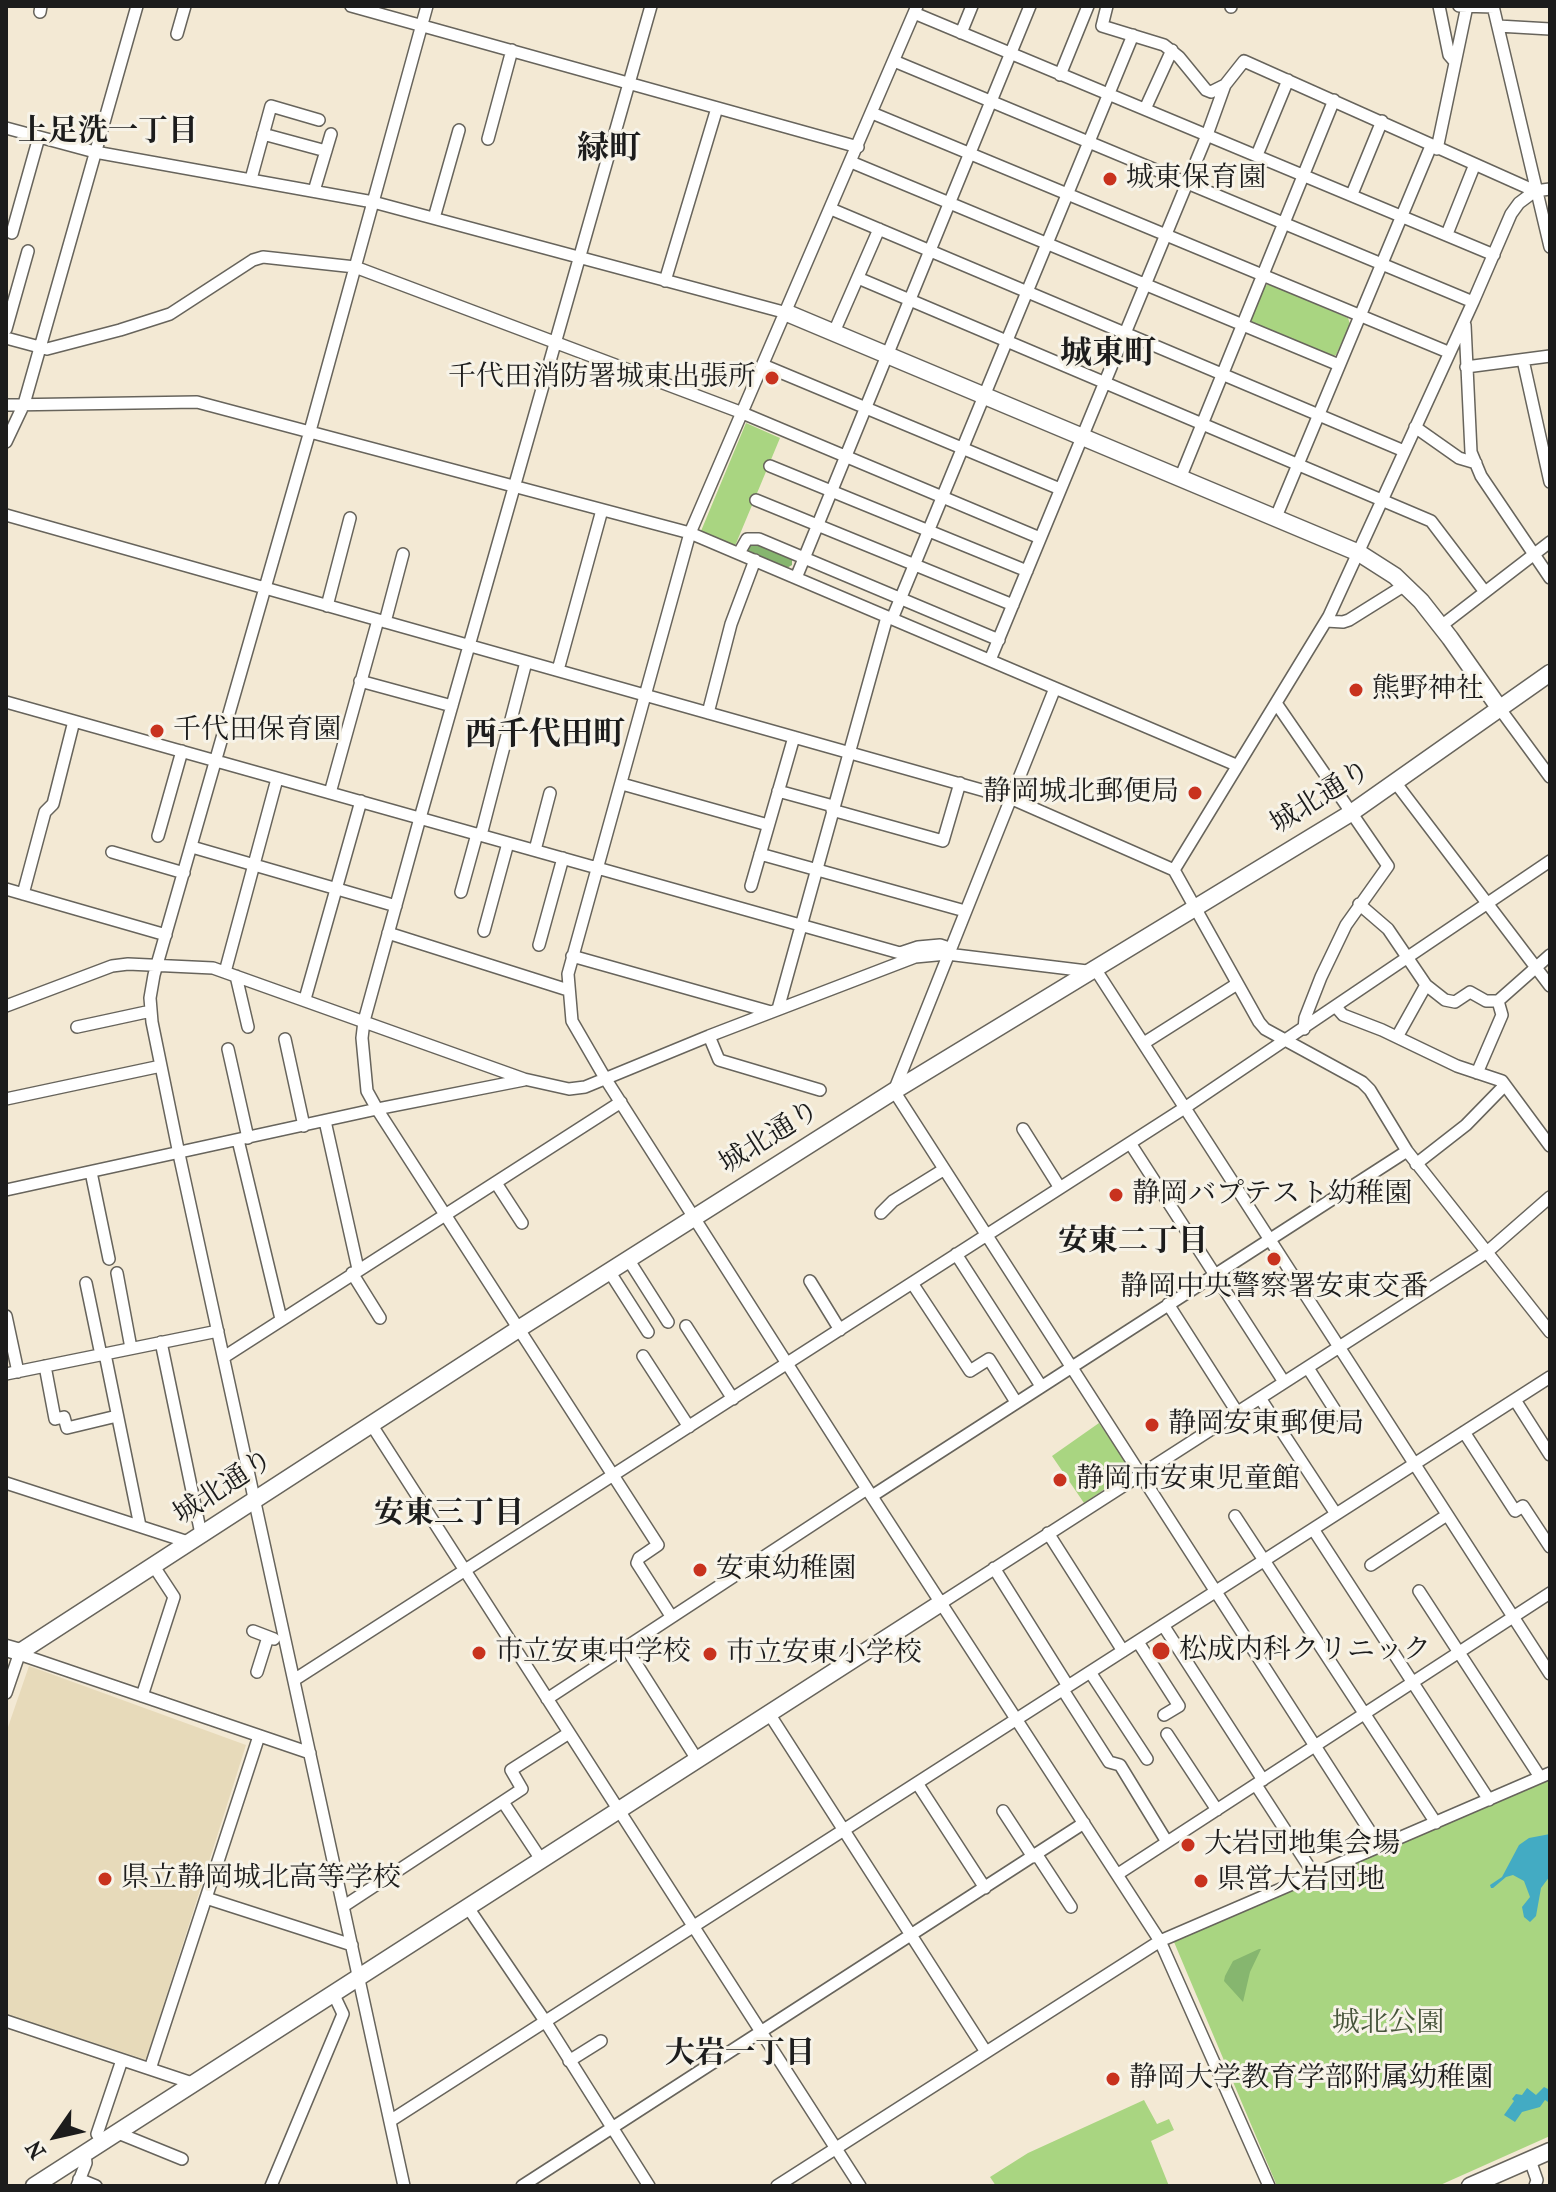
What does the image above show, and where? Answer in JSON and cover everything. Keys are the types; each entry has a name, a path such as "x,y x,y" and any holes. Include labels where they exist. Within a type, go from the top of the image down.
{"street":[{"path":"6,442 24,404 137,6"},
{"path":"177,34 185,6"},
{"path":"351,6 858,147"},
{"path":"404,2186 179,1154 151,1011 152,984 157,965 310,431 427,6"},
{"path":"651,6 420,818 362,1038 367,1091 377,1109 658,1545 639,1558 637,1563 671,1616"},
{"path":"961,33 972,6"},
{"path":"796,578 1030,6"},
{"path":"1060,75 1088,6"},
{"path":"1107,6 1102,26 1172,50 1206,90 1211,92 1225,85"},
{"path":"1439,6 1449,55 1455,62"},
{"path":"1276,517 1359,315 1434,147 1455,62 1464,7 1494,6 1550,247"},
{"path":"1269,2186 1160,1941 605,1078 572,1021 568,974 690,533 916,10 1010,54 1494,255"},
{"path":"1498,26 1550,29"},
{"path":"775,1010 890,618 901,599 1133,35"},
{"path":"488,139 512,50"},
{"path":"1145,109 1172,50"},
{"path":"894,61 1473,302"},
{"path":"990,660 1225,85 1244,61 1535,191"},
{"path":"1257,155 1288,80"},
{"path":"1181,476 1334,100"},
{"path":"251,179 271,106 319,120"},
{"path":"665,281 717,108"},
{"path":"872,113 1448,352"},
{"path":"1352,194 1382,121"},
{"path":"6,128 95,152 373,202 787,313 1181,476 1359,553 1405,585 1441,626 1550,777"},
{"path":"434,218 459,130"},
{"path":"263,134 326,151"},
{"path":"314,191 331,134"},
{"path":"12,233 39,137"},
{"path":"851,162 1339,365"},
{"path":"1447,234 1475,164"},
{"path":"1174,870 1326,621 1511,214 1519,203 1535,191 1550,189"},
{"path":"831,209 1404,451"},
{"path":"834,332 879,229"},
{"path":"6,329 28,251"},
{"path":"6,338 40,347 62,345 170,314 253,260 263,257 355,267 740,412 1040,538"},
{"path":"858,278 1431,521 1485,592"},
{"path":"1464,321 1471,452 1481,476 1550,578"},
{"path":"1466,367 1550,356"},
{"path":"1523,360 1550,482"},
{"path":"763,365 1060,489"},
{"path":"6,405 197,402 690,533 1236,765"},
{"path":"1415,427 1459,458 1476,463"},
{"path":"770,466 1027,571"},
{"path":"756,500 1013,605"},
{"path":"558,670 602,510"},
{"path":"6,515 1010,798 1174,870 1265,1029 1362,1082 1370,1090 1416,1164 1550,1332"},
{"path":"327,606 350,518"},
{"path":"739,553 744,541 753,538 999,640"},
{"path":"1441,626 1550,542"},
{"path":"330,793 360,681 403,554"},
{"path":"708,713 731,624 755,560"},
{"path":"1326,621 1349,620 1405,585"},
{"path":"461,892 526,662"},
{"name":"城北通り","path":"15,1652 894,1091 1351,813 1550,673"},
{"path":"360,681 452,706"},
{"path":"1055,688 894,1091 1380,1847"},
{"path":"6,702 900,953 940,945 948,951"},
{"path":"1276,703 1388,866 1359,904 1321,977 1305,1018 1304,1029"},
{"path":"23,894 45,812 53,804 74,721"},
{"path":"751,886 794,737"},
{"path":"158,836 182,751"},
{"path":"248,1027 231,974 254,864 277,779"},
{"path":"1395,782 1550,986"},
{"path":"778,791 943,841 960,783"},
{"path":"622,784 768,825"},
{"path":"535,850 550,793"},
{"path":"305,999 361,801"},
{"path":"484,931 508,843"},
{"path":"192,847 396,906"},
{"path":"112,852 184,873"},
{"path":"760,854 965,911"},
{"path":"539,945 563,858"},
{"path":"294,1680 1186,1107 1550,861"},
{"path":"6,889 166,935"},
{"path":"1359,904 1388,929 1426,985 1445,1000 1455,1002 1470,992 1486,1001 1498,1001 1550,955"},
{"path":"388,933 568,990"},
{"path":"6,1006 96,970 128,964 213,968 524,1079 569,1089 585,1087 915,957 948,951 1091,969 1186,1107 1550,1674"},
{"path":"572,956 775,1010"},
{"path":"1144,1043 1237,984"},
{"path":"1397,1037 1426,985"},
{"path":"1477,1073 1500,1022 1502,1015 1498,1001"},
{"path":"1336,1007 1343,1015 1457,1066 1502,1081 1550,1146"},
{"path":"77,1027 151,1011"},
{"path":"709,1036 719,1060 820,1090"},
{"path":"285,1039 304,1126"},
{"path":"228,1049 243,1139 281,1319"},
{"path":"6,1099 161,1066"},
{"path":"6,1190 524,1079"},
{"path":"1416,1164 1466,1125 1505,1085"},
{"path":"224,1357 621,1102"},
{"path":"325,1121 355,1271 380,1318"},
{"path":"1023,1129 1060,1188"},
{"path":"1130,1143 1284,1382"},
{"path":"547,1699 671,1616 1016,1402 1407,1151"},
{"path":"881,1213 893,1201 943,1170"},
{"path":"91,1172 109,1259"},
{"path":"496,1183 522,1223"},
{"path":"34,2186 1487,1252 1550,1197"},
{"path":"956,1254 1041,1386"},
{"path":"628,1259 668,1322"},
{"path":"609,1271 648,1332"},
{"path":"117,1273 131,1348"},
{"path":"810,1281 840,1330"},
{"path":"86,1283 140,1526"},
{"path":"912,1283 970,1371 989,1359 1016,1402"},
{"path":"1168,1304 1237,1412"},
{"path":"6,1316 12,1373 218,1331"},
{"path":"686,1326 733,1399"},
{"path":"6,1483 140,1526 194,1538 161,1342"},
{"path":"643,1356 689,1427"},
{"path":"45,1366 55,1419 64,1417 67,1428 117,1416"},
{"path":"1308,1368 1338,1415"},
{"path":"390,2121 1550,1377"},
{"path":"1260,1398 1336,1514"},
{"path":"1515,1400 1547,1460"},
{"path":"371,1424 860,2186"},
{"path":"1464,1432 1515,1511 1523,1506 1550,1547"},
{"path":"1371,1565 1447,1515"},
{"path":"1235,1516 1436,1823"},
{"path":"1313,1529 1489,1800"},
{"path":"1048,1533 1123,1651"},
{"path":"142,1696 174,1597 153,1565"},
{"path":"994,1568 1109,1762 1120,1765 1167,1842"},
{"path":"777,2186 1160,1941 1545,1775 1419,1591"},
{"path":"1118,1874 1550,1593"},
{"path":"1163,1625 1315,1876"},
{"path":"253,1631 286,1644"},
{"path":"257,1672 268,1637"},
{"path":"1138,1642 1179,1706 1164,1715"},
{"path":"625,1646 698,1761"},
{"path":"6,1693 15,1652 310,1753"},
{"path":"1090,1672 1147,1759"},
{"path":"770,1715 986,2052"},
{"path":"344,1906 522,1789 511,1770 569,1733"},
{"path":"1167,1734 1217,1810"},
{"path":"150,2069 259,1736"},
{"path":"917,1783 985,1888"},
{"path":"503,1802 542,1861"},
{"path":"1003,1811 1071,1907"},
{"path":"522,2186 1084,1823"},
{"path":"206,1898 352,1945"},
{"path":"469,1909 545,2021 649,2186"},
{"path":"271,2186 343,2014 333,1993"},
{"path":"343,2014 366,2013"},
{"path":"6,2021 195,2084"},
{"path":"569,2061 601,2041"},
{"path":"103,2143 97,2134 122,2060"},
{"path":"118,2133 182,2159"},
{"path":"1470,2186 1550,2151"},
{"path":"85,2154 86,2163 78,2183 96,2186"},
{"path":"1530,2160 1537,2180 1535,2186"}],"shaded area":[{"name":"県立静岡城北高等学校","path":"29,1666 246,1745 146,2060 6,2014 6,1733"}],"green space":[{"path":"1269,284 1348,318 1350,324 1336,355 1331,357 1252,322 1265,286"},
{"path":"746,423 780,438 735,546 701,531"},
{"path":"751,541 789,557 792,565 787,568 747,552 745,549"},
{"path":"1099,1423 1132,1471 1084,1503 1052,1456"},
{"name":"城北公園","path":"1550,1777 1550,2136 1438,2186 1277,2186 1174,1942"},
{"path":"1259,1949 1243,2002 1224,1981 1225,1976 1233,1961"},
{"path":"1144,2100 1157,2124 1169,2119 1174,2130 1151,2141 1169,2186 996,2186 990,2177 1028,2153"}],"water":[{"path":"1550,1834 1550,1876 1541,1888 1536,1916 1530,1922 1524,1917 1522,1907 1530,1897 1524,1881 1513,1875 1493,1888 1490,1885 1502,1877 1519,1845 1529,1838"},
{"path":"1544,2087 1550,2087 1548,2102 1545,2100 1540,2107 1522,2112 1515,2122 1504,2115 1516,2094 1522,2095 1527,2088 1536,2095"}],"place":[{"name":"城東保育園","path":"1110,179"},
{"name":"千代田消防署城東出張所","path":"772,378"},
{"name":"熊野神社","path":"1356,690"},
{"name":"千代田保育園","path":"157,731"},
{"name":"静岡城北郵便局","path":"1195,793"},
{"name":"静岡バプテスト幼稚園","path":"1116,1195"},
{"name":"静岡中央警察署安東交番","path":"1274,1259"},
{"name":"静岡安東郵便局","path":"1152,1425"},
{"name":"静岡市安東児童館","path":"1060,1480"},
{"name":"安東幼稚園","path":"700,1570"},
{"name":"松成内科クリニック","path":"1161,1651"},
{"name":"市立安東中学校","path":"479,1653"},
{"name":"市立安東小学校","path":"710,1654"},
{"name":"大岩団地集会場","path":"1188,1845"},
{"name":"県立静岡城北高等学校","path":"105,1879"},
{"name":"県営大岩団地","path":"1201,1881"},
{"name":"静岡大学教育学部附属幼稚園","path":"1113,2079"}],"district":[{"name":"上足洗一丁目","path":"108,133"},
{"name":"緑町","path":"609,150"},
{"name":"城東町","path":"1108,355"},
{"name":"西千代田町","path":"545,736"},
{"name":"安東二丁目","path":"1133,1243"},
{"name":"安東三丁目","path":"449,1515"},
{"name":"大岩一丁目","path":"740,2055"}]}
